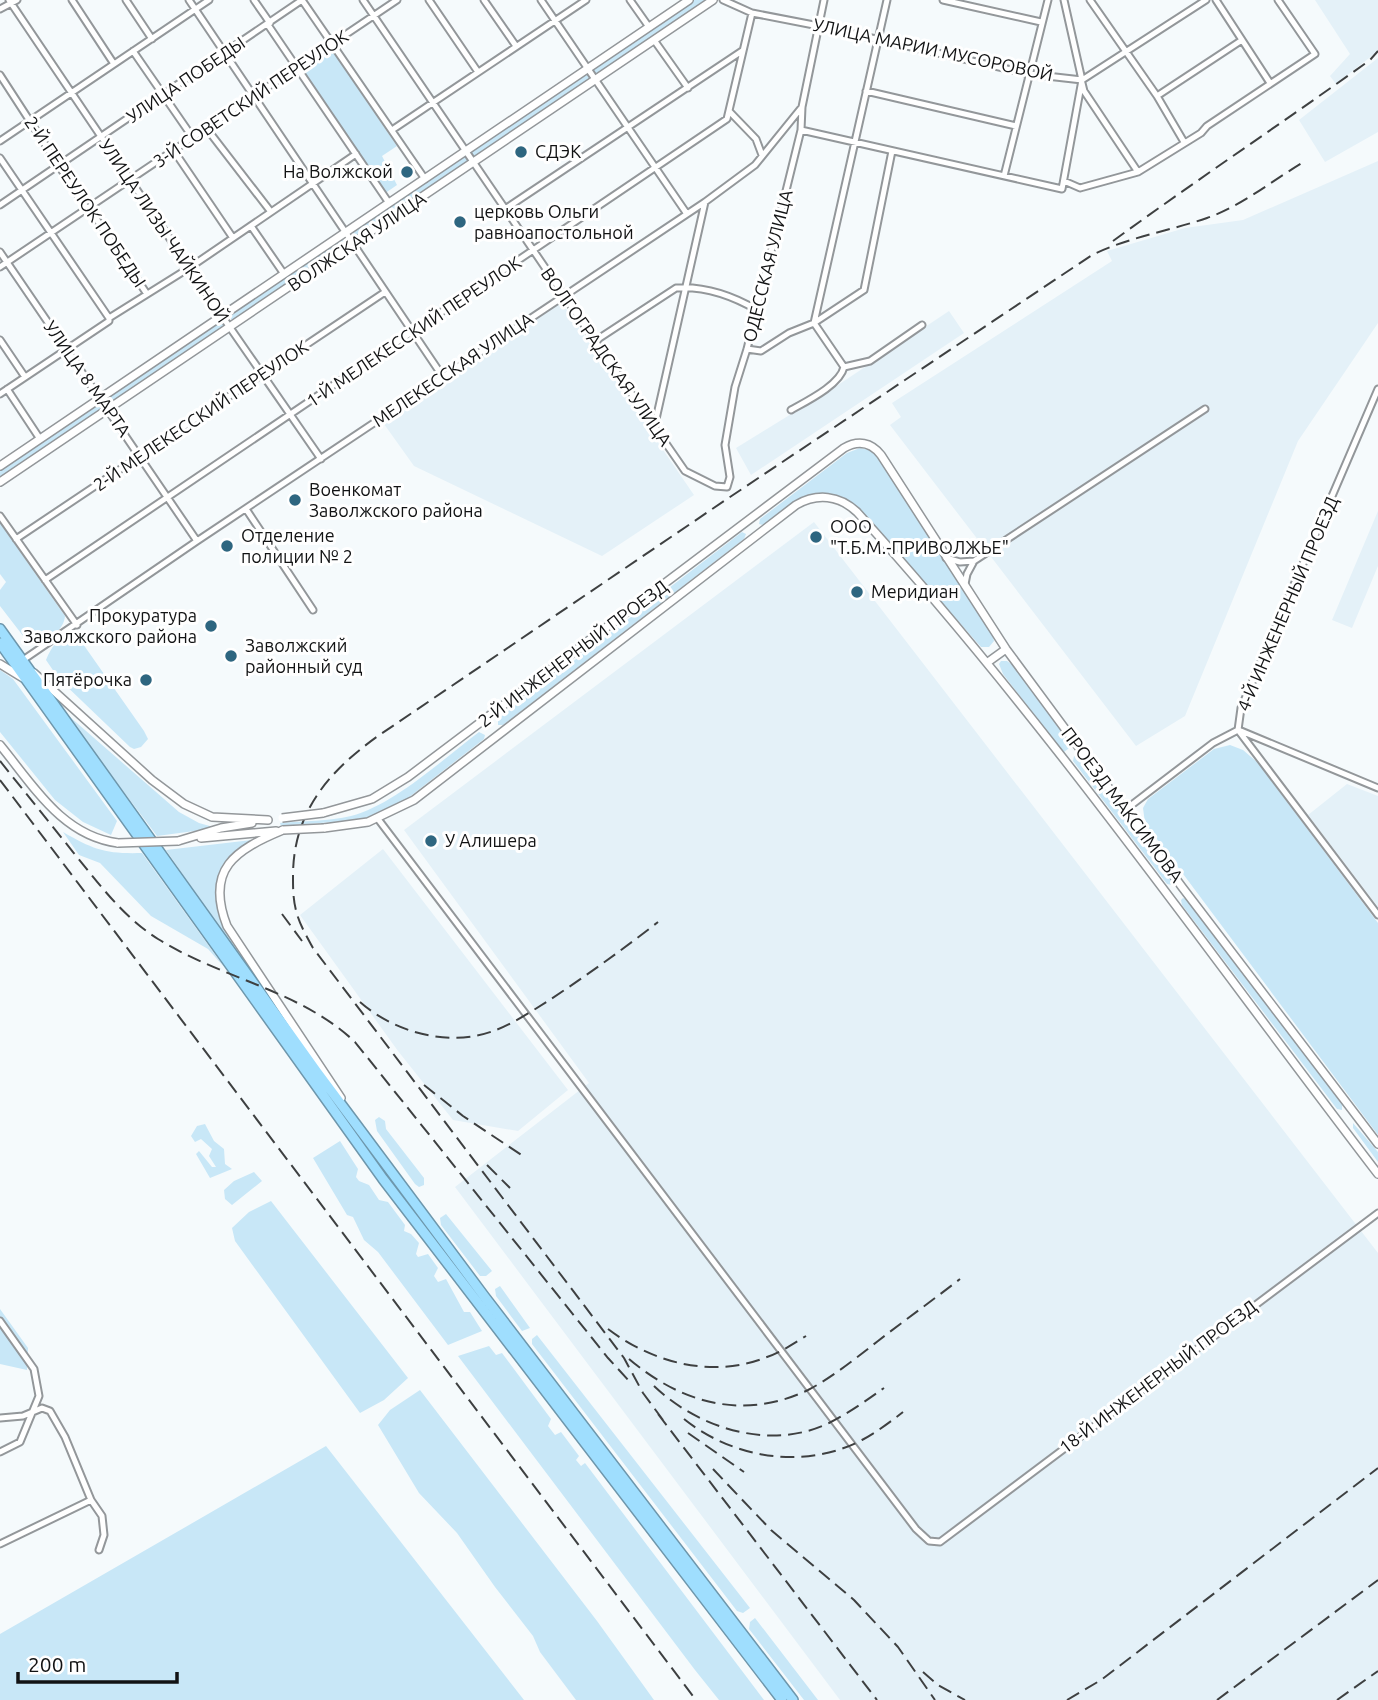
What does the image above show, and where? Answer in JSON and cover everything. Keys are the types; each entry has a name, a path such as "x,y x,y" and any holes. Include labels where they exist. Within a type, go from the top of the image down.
{"highway":[{"path":"0,629 22,664 325,1091 336,1115 782,1700"},
{"path":"0,643 22,664 28,681 325,1091 344,1107 484,1296 793,1700"},
{"path":"336,1115 337,1107 344,1107"}],"main road":[{"name":"ВОЛЖСКАЯ УЛИЦА","path":"0,467 689,0"},
{"name":"ВОЛЖСКАЯ УЛИЦА","path":"0,482 713,0"},
{"name":"ПРОЕЗД МАКСИМОВА","path":"844,448 864,443 871,445 881,456 1006,649 1182,887 1378,1144"},
{"name":"2-Й ИНЖЕНЕРНЫЙ ПРОЕЗД","path":"268,820 323,813 352,806 381,794 408,778 844,448"},
{"name":"2-Й ИНЖЕНЕРНЫЙ ПРОЕЗД","path":"182,840 358,825 378,819 414,800 796,505 809,499 828,497 846,503 857,512"},
{"name":"ПРОЕЗД МАКСИМОВА","path":"857,512 988,662 1064,758 1378,1174"},
{"path":"746,524 755,536"},
{"path":"988,662 1006,649"},
{"path":"0,664 28,681"},
{"path":"22,664 152,780 184,804 212,817 268,820"},
{"path":"484,722 495,736"},
{"path":"0,744 50,806 70,825 93,838 118,843 182,840 221,828 268,820"},
{"path":"1064,758 1078,747"},
{"path":"283,830 249,845 237,854 224,873 218,898 227,926 356,1123"},
{"path":"1170,897 1182,887"},
{"path":"1338,1121 1352,1110"}],"street":[{"path":"72,0 114,64"},
{"path":"126,0 152,39"},
{"path":"189,0 443,377"},
{"path":"0,141 209,0"},
{"path":"254,0 389,203"},
{"path":"302,0 425,179"},
{"name":"УЛИЦА ПОБЕДЫ","path":"0,205 302,0"},
{"name":"ВОЛГОГРАДСКАЯ УЛИЦА","path":"363,0 685,471"},
{"name":"3-Й СОВЕТСКИЙ ПЕРЕУЛОК","path":"0,267 397,0"},
{"path":"429,0 478,72"},
{"path":"484,0 516,46"},
{"path":"541,0 687,214"},
{"path":"392,130 586,0"},
{"path":"630,0 649,27"},
{"name":"УЛИЦА МАРИИ МУСОРОВОЙ","path":"723,0 752,13 1029,74 1082,80"},
{"name":"ОДЕССКАЯ УЛИЦА","path":"685,471 715,486 727,486 730,477 725,445 735,387 747,349 801,130 802,107 824,0"},
{"path":"844,367 814,323 887,0"},
{"path":"943,0 1041,22"},
{"path":"1003,176 1048,0"},
{"path":"1064,0 1084,91 1138,172"},
{"path":"1090,0 1157,96 1184,142"},
{"path":"801,130 1062,189 1082,80 1206,0"},
{"path":"1216,0 1270,83"},
{"path":"1064,181 1080,188 1138,172 1315,54 1278,0"},
{"path":"0,9 13,1"},
{"name":"УЛИЦА ЛИЗЫ ЧАЙКИНОЙ","path":"13,1 101,138 321,459"},
{"path":"752,13 729,111 757,139 762,156"},
{"path":"654,40 688,88"},
{"path":"1157,96 1242,40"},
{"path":"133,51 193,138"},
{"path":"505,209 742,51"},
{"name":"2-Й ПЕРЕУЛОК ПОБЕДЫ","path":"0,75 58,166 147,294"},
{"path":"866,91 1016,126"},
{"name":"МЕЛЕКЕССКАЯ УЛИЦА","path":"22,664 197,541 705,202 755,165 802,107"},
{"name":"1-Й МЕЛЕКЕССКИЙ ПЕРЕУЛОК","path":"45,580 656,168 727,119 729,111"},
{"path":"207,129 271,212"},
{"path":"174,151 233,238"},
{"path":"747,349 761,351 789,333 814,323 864,290 892,151"},
{"path":"0,394 356,154"},
{"path":"0,158 109,318"},
{"path":"654,428 705,202"},
{"path":"251,226 284,274"},
{"name":"УЛИЦА 8 МАРТА","path":"0,251 197,541"},
{"path":"595,341 676,288 685,287 736,297 757,310"},
{"name":"2-Й МЕЛЕКЕССКИЙ ПЕРЕУЛОК","path":"16,539 385,292"},
{"path":"844,367 870,361 922,325"},
{"path":"0,340 25,377"},
{"path":"791,410 839,378 844,367"},
{"path":"7,389 40,439"},
{"name":"4-Й ИНЖЕНЕРНЫЙ ПРОЕЗД","path":"1125,810 1213,743 1238,730 1241,708 1378,390"},
{"path":"964,587 967,573 974,561 1205,409"},
{"path":"246,509 313,610"},
{"path":"0,516 77,625"},
{"path":"946,558 960,562 974,561"},
{"path":"1238,730 1378,788"},
{"path":"1238,730 1378,915"},
{"name":"18-Й ИНЖЕНЕРНЫЙ ПРОЕЗД","path":"378,819 916,1529 929,1541 940,1542 1377,1213"},
{"path":"0,1321 34,1369 39,1396 20,1442 0,1452"},
{"path":"0,1419 7,1420 30,1414 42,1408 50,1411 65,1437 104,1525 99,1550"},
{"path":"0,1544 91,1500"}],"shaded area":[{"path":"694,0 708,0 595,76 591,69"},
{"path":"1315,0 1378,0 1378,51 1336,84 1330,76 1350,54"},
{"path":"331,49 397,146 382,156 397,185 384,194 300,70"},
{"path":"1378,58 1378,132 1325,162 1299,120"},
{"path":"587,72 591,78 472,158 468,152"},
{"path":"465,156 468,162 356,238 352,233"},
{"path":"1378,161 1378,323 1298,441 1185,716 1136,746 890,425 901,417 892,403 1112,261 1107,251 1185,228 1243,220"},
{"path":"341,238 345,244 232,320 228,314"},
{"path":"560,300 694,495 602,556 414,466 384,424"},
{"path":"949,311 964,333 751,475 736,448 835,387"},
{"path":"221,320 225,325 111,402 108,396"},
{"path":"99,403 102,408 0,478 0,470"},
{"path":"860,448 870,450 879,457 992,634 994,641 989,647 981,647 860,510 847,500 834,495 810,496 786,508 763,525 759,524 760,519 847,453"},
{"path":"1378,511 1378,566 1352,628 1332,620"},
{"path":"814,522 1378,1253 1378,1700 840,1700 455,1187 589,1083 404,830"},
{"path":"0,523 65,616 61,628 45,640 27,641 0,606 0,590 6,582 0,574"},
{"path":"742,532 746,534 744,539 503,725 498,725 498,719"},
{"path":"71,635 83,644 144,731 148,739 141,747 130,747 59,679 46,660 55,644"},
{"path":"1001,661 1007,661 1014,666 1072,746 1064,752 1058,746 1003,674 999,664"},
{"path":"0,670 13,679 117,821 111,835 83,822 55,800 0,732"},
{"path":"62,710 179,812 199,823 217,828 157,836"},
{"path":"479,732 485,735 484,739 408,798 373,816 359,820 281,826 280,823 351,816 384,802 418,780"},
{"path":"1230,745 1243,750 1257,762 1378,923 1378,1135 1145,823 1143,808 1148,799 1214,749"},
{"path":"1074,756 1078,756 1172,880 1172,885 1167,884 1073,761"},
{"path":"1347,784 1378,796 1378,907 1308,815"},
{"path":"63,832 101,850 142,853 224,967 208,949 151,916 100,863 79,855"},
{"path":"261,839 229,859 222,868 216,890 220,917 243,962 166,850"},
{"path":"383,849 568,1090 518,1131 453,1120 398,1051 300,915"},
{"path":"1183,898 1188,900 1342,1104 1342,1110 1337,1109 1182,905"},
{"path":"379,1117 385,1121 386,1129 424,1178 424,1185 419,1187 415,1184 377,1131 375,1120"},
{"path":"1353,1123 1378,1152 1378,1162 1353,1128"},
{"path":"205,1124 214,1141 224,1149 225,1164 232,1169 210,1178 196,1154 199,1151 212,1167 216,1167 209,1156 212,1149 201,1139 195,1142 191,1136 197,1126"},
{"path":"340,1141 358,1169 356,1177 369,1185 379,1200 388,1202 405,1225 404,1231 419,1243 416,1254 418,1257 428,1254 438,1268 434,1276 438,1282 446,1279 464,1312 470,1312 482,1331 448,1345 378,1252 364,1240 353,1217 347,1215 313,1158"},
{"path":"254,1172 262,1181 232,1205 225,1199 224,1190 234,1181"},
{"path":"271,1201 408,1378 384,1400 360,1413 235,1241 232,1228 249,1212"},
{"path":"446,1214 492,1271 486,1276 480,1276 441,1225 440,1218"},
{"path":"500,1286 530,1328 522,1331 496,1296 495,1289"},
{"path":"0,1309 28,1348 27,1370 0,1364"},
{"path":"537,1335 750,1608 743,1613 737,1611 532,1344 532,1339"},
{"path":"489,1346 496,1355 502,1353 551,1419 548,1426 555,1435 561,1432 579,1456 576,1460 581,1466 585,1463 764,1700 719,1700 695,1670 458,1356"},
{"path":"420,1390 597,1621 654,1700 576,1700 540,1652 533,1636 457,1533 419,1493 378,1425 390,1410"},
{"path":"326,1446 524,1700 0,1700 0,1634"},
{"path":"755,1618 818,1700 804,1700 749,1629 750,1622"}],"railway":[{"path":"1113,241 1370,60 1378,51"},
{"path":"663,1420 643,1393 624,1358 313,948 298,918 293,890 295,853 299,832 307,813 330,779 360,749 378,736 1092,255 1120,243 1220,213 1302,163"},
{"path":"0,761 102,888 145,930 183,953 310,1010 355,1042 630,1382"},
{"path":"0,780 696,1700"},
{"path":"282,914 302,941"},
{"path":"360,1002 390,1022 424,1034 461,1038 479,1035 509,1024 548,1001 658,922"},
{"path":"424,1085 463,1116 526,1158"},
{"path":"487,1165 510,1188"},
{"path":"629,1359 670,1387 714,1403 760,1404 784,1399 808,1390 835,1373 960,1279"},
{"path":"608,1329 644,1351 664,1359 705,1367 747,1364 777,1353 806,1336"},
{"path":"654,1386 692,1414 714,1424 760,1435 784,1435 829,1423 884,1388"},
{"path":"684,1419 704,1433 747,1451 794,1457 817,1455 862,1440 903,1412"},
{"path":"658,1414 877,1700"},
{"path":"688,1433 744,1472"},
{"path":"1067,1700 1101,1680 1378,1468"},
{"path":"713,1469 771,1530 854,1600 898,1647 935,1700"},
{"path":"1217,1700 1378,1580"},
{"path":"1337,1700 1378,1671"},
{"path":"923,1672 938,1685 965,1700"}],"place":[{"name":"СДЭК","path":"521,152"},
{"name":"На Волжской","path":"407,172"},
{"name":"церковь Ольги равноапостольной","path":"460,222"},
{"name":"Военкомат Заволжского района","path":"295,500"},
{"name":"ООО \"Т.Б.М.-ПРИВОЛЖЬЕ\"","path":"816,537"},
{"name":"Отделение полиции № 2","path":"227,546"},
{"name":"Меридиан","path":"857,592"},
{"name":"Прокуратура Заволжского района","path":"211,626"},
{"name":"Заволжский районный суд","path":"231,656"},
{"name":"Пятёрочка","path":"146,680"},
{"name":"У Алишера","path":"431,841"}]}
